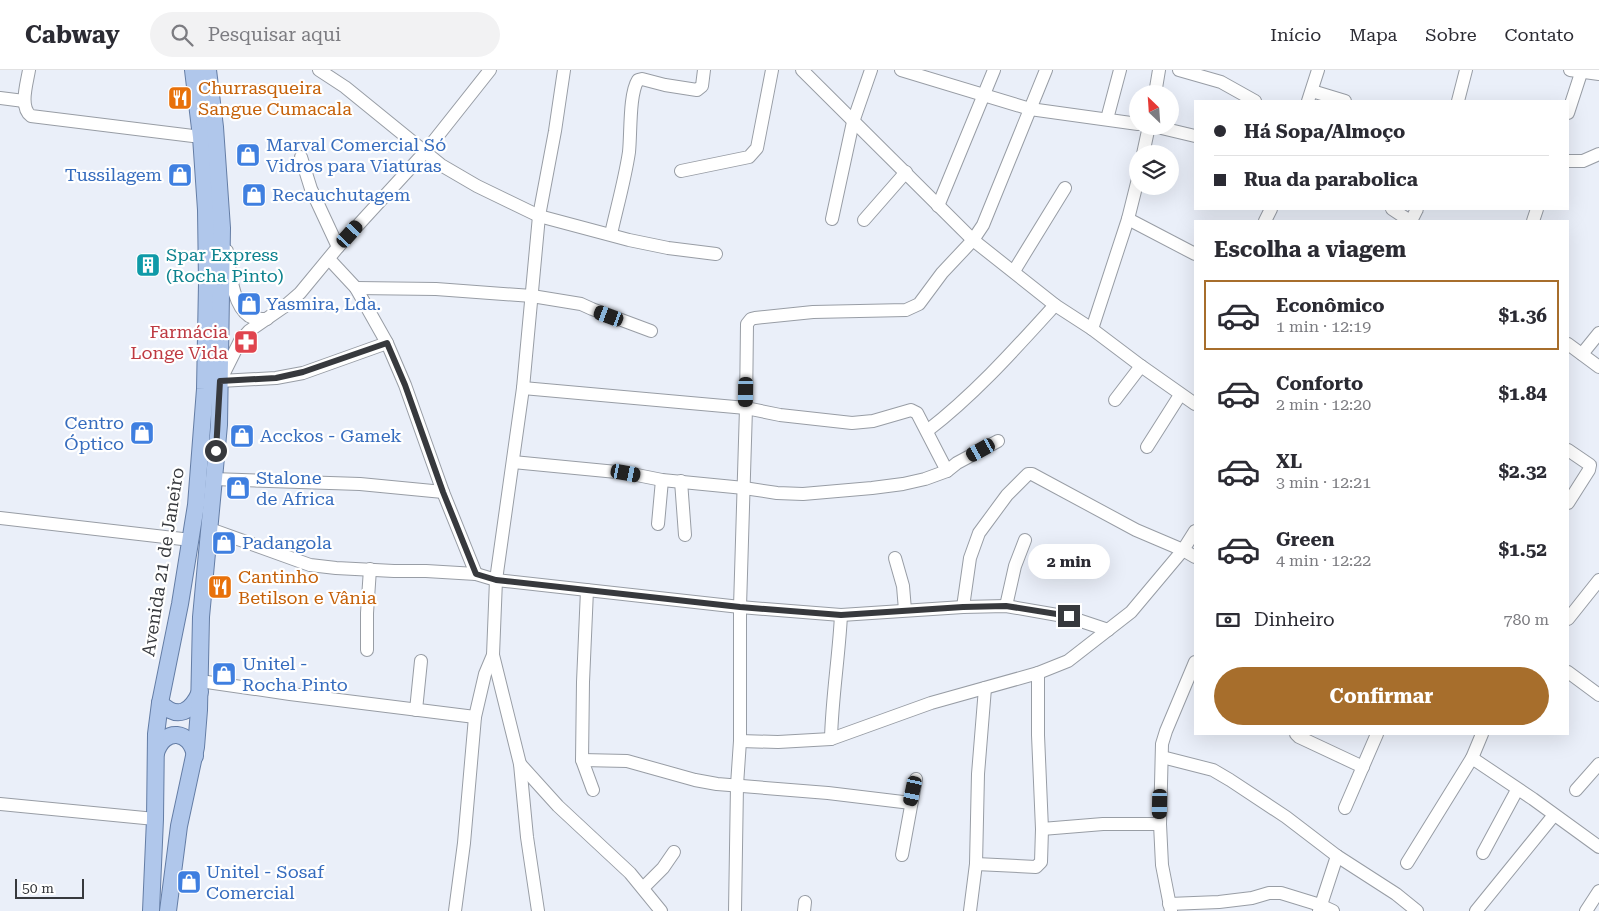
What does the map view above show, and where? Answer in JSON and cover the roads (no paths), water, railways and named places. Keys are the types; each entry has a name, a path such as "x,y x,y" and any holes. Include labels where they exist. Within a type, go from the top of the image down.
{"main road":[{"name":"Avenida 21 de Janeiro","path":"151,911 156,734 160,703 191,540 199,471 205,380 206,210 201,137 193,70"},
{"name":"Avenida 21 de Janeiro","path":"168,911 179,826 194,756 198,727 201,617 219,425 222,228 215,127 208,70"},
{"path":"160,703 170,711 177,712 188,709 193,705 200,686"},
{"path":"156,754 161,742 171,735 177,735 188,740 192,745 194,756"}],"street":[{"path":"29,70 24,101 25,110 31,116 201,137"},
{"path":"319,70 345,86 441,165 470,182 539,216 629,240 668,248 716,254"},
{"path":"387,343 303,372 276,378 220,381 240,341 248,331 268,319 300,293 338,247 424,152 490,70"},
{"path":"538,911 527,837 520,764 493,654 496,580 523,388 539,216 564,70"},
{"path":"611,234 629,152 636,83 642,79 697,90 702,86 704,70"},
{"path":"681,171 749,157 754,153 757,148 772,70"},
{"path":"802,70 973,240 1055,305 1092,329 1194,403"},
{"path":"832,218 853,122 872,70"},
{"path":"901,70 1030,109 1129,122"},
{"path":"938,206 994,70"},
{"path":"736,911 737,785 740,741 740,607 747,324 751,319 813,312 906,310 919,304 942,273 973,240 983,225 1046,70"},
{"path":"1108,119 1120,70"},
{"path":"1156,85 1159,70"},
{"path":"1179,70 1221,82 1253,100"},
{"path":"1318,70 1310,96 1338,100"},
{"path":"1458,100 1466,70"},
{"path":"1569,109 1578,71 1599,74"},
{"path":"0,98 24,101"},
{"path":"1179,132 1194,136"},
{"path":"1569,161 1583,161 1599,154"},
{"path":"301,157 311,189 338,247"},
{"path":"864,220 906,172"},
{"path":"1014,271 1066,188"},
{"path":"1092,329 1134,195"},
{"path":"1394,210 1408,220"},
{"path":"1128,219 1194,253"},
{"path":"222,228 237,302 250,317 268,319"},
{"path":"329,259 356,288 387,343 405,385 443,492 476,574"},
{"path":"356,288 436,289 532,296 581,304 652,331"},
{"path":"927,430 994,372 1055,305"},
{"path":"1582,354 1599,333"},
{"path":"1569,345 1599,367"},
{"path":"1115,400 1141,366"},
{"path":"523,388 746,408 780,415 852,423 873,421 911,410 917,413 947,471"},
{"path":"1147,447 1180,395"},
{"path":"513,462 626,473 662,480 777,493 802,494 903,484 947,471 998,441"},
{"path":"1569,451 1590,465 1589,470 1569,501"},
{"path":"963,607 970,558 979,532 1007,495 1028,474 1032,474 1136,530 1194,556"},
{"path":"213,479 360,484 443,492"},
{"path":"658,524 662,480"},
{"path":"681,481 685,535"},
{"path":"0,518 191,540"},
{"path":"210,530 310,565 336,568 476,574 496,580 740,607 841,615 905,610 1006,606 1069,616 1108,630"},
{"path":"740,741 778,742 831,739 931,703 1038,673 1068,661 1131,612 1183,550 1194,533"},
{"path":"1006,606 1015,566 1025,540"},
{"path":"895,558 903,586 905,610"},
{"path":"367,650 370,569"},
{"path":"1569,618 1599,580"},
{"path":"587,590 582,760 593,790"},
{"path":"831,739 832,707 839,655 841,615"},
{"path":"455,911 464,843 475,717 485,674 493,654"},
{"path":"416,710 421,661"},
{"path":"1194,664 1162,744 1160,824 1162,865 1170,908 1252,898 1269,893 1281,893 1333,911"},
{"path":"976,864 1036,867 1042,862 1038,673"},
{"path":"1569,673 1599,695"},
{"path":"200,686 290,694 475,717"},
{"path":"970,911 976,864 978,774 985,688"},
{"path":"1297,735 1363,767"},
{"path":"1345,808 1377,735"},
{"path":"1407,863 1472,758 1482,735"},
{"path":"1162,757 1213,770 1230,780 1286,817 1337,856 1396,894 1417,911"},
{"path":"1472,758 1599,847"},
{"path":"582,760 626,761 695,780 911,803"},
{"path":"520,764 558,806 630,873 661,911"},
{"path":"1576,790 1599,764"},
{"path":"902,855 916,779"},
{"path":"1483,853 1518,790"},
{"path":"0,804 155,819"},
{"path":"1476,911 1554,815"},
{"path":"1042,829 1103,824 1160,824"},
{"path":"643,888 663,868 674,852"},
{"path":"1320,908 1337,856"},
{"path":"1586,911 1599,890"}],"place":[{"name":"Churrasqueira Sangue Cumacala","path":"180,98"},
{"name":"Marval Comercial Só Vidros para Viaturas","path":"248,155"},
{"name":"Tussilagem","path":"180,175"},
{"name":"Recauchutagem","path":"254,195"},
{"name":"Spar Express (Rocha Pinto)","path":"148,265"},
{"name":"Yasmira, Lda.","path":"249,304"},
{"name":"Farmácia Longe Vida","path":"246,342"},
{"name":"Centro Óptico","path":"142,433"},
{"name":"Acckos - Gamek","path":"242,436"},
{"name":"Stalone de Africa","path":"238,488"},
{"name":"Padangola","path":"224,543"},
{"name":"Cantinho Betilson e Vânia","path":"220,587"},
{"name":"Unitel - Rocha Pinto","path":"224,674"},
{"name":"Unitel - Sosaf Comercial","path":"189,882"}]}
